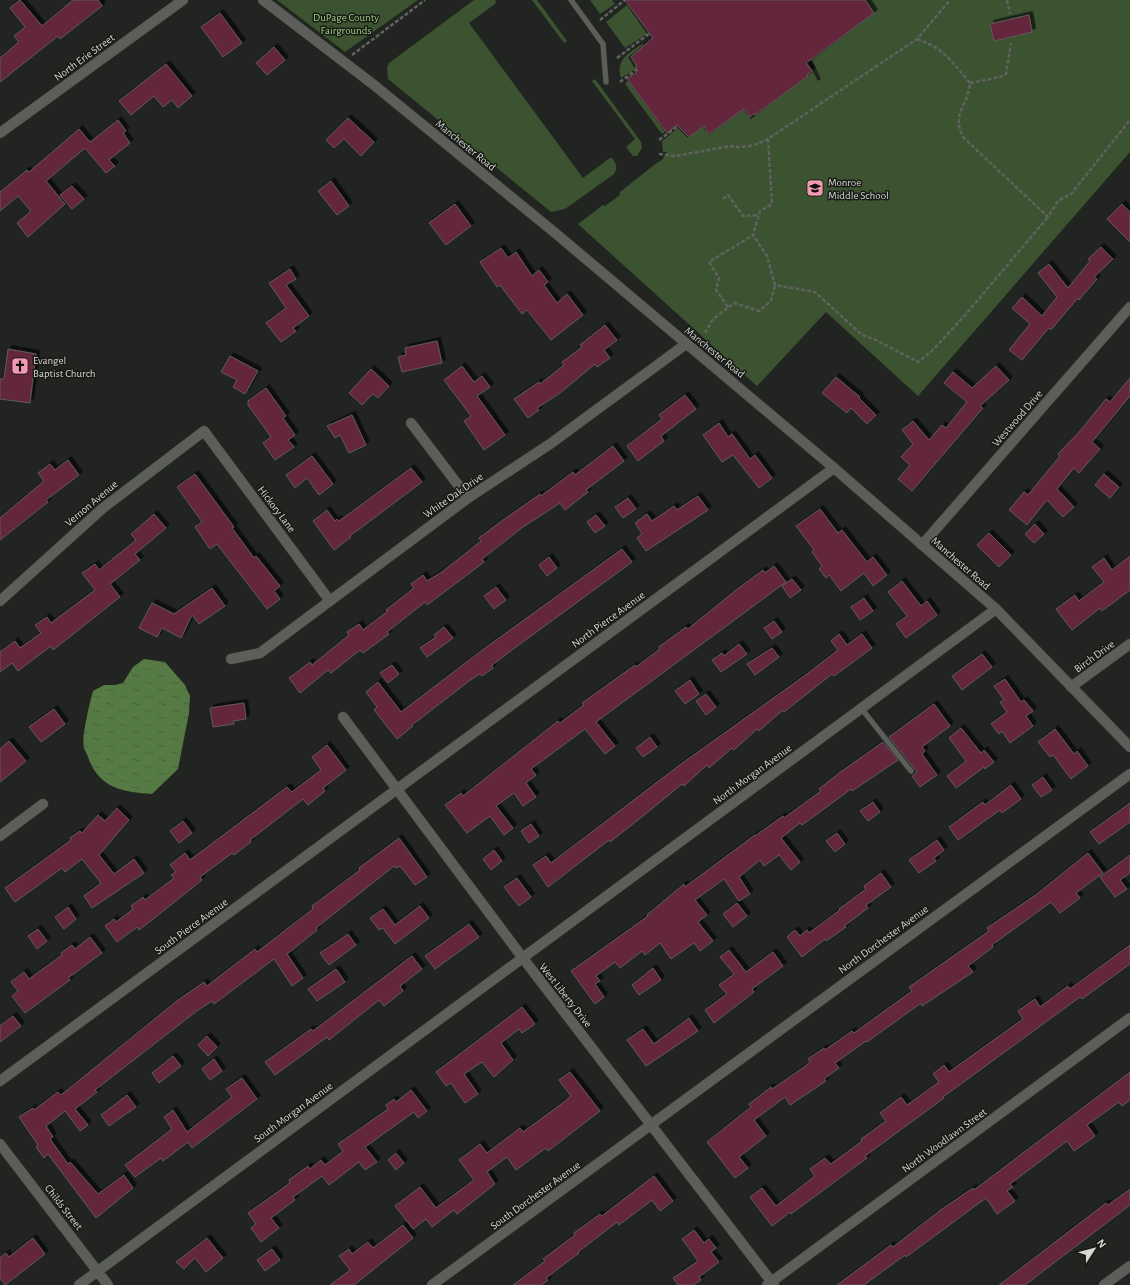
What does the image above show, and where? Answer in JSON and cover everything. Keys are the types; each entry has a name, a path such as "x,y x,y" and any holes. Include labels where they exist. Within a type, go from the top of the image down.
{"street":[{"name":"North Erie Street","path":"0,133 183,0"},
{"name":"Manchester Road","path":"263,0 343,61 554,232 834,468 996,609 1130,747"},
{"name":"Westwood Drive","path":"922,546 1130,307"},
{"name":"White Oak Drive","path":"231,660 260,653 468,498 550,444 686,344"},
{"path":"411,423 468,498"},
{"name":"Hickory Lane","path":"204,432 330,601"},
{"name":"Vernon Avenue","path":"0,601 103,508 204,432"},
{"name":"North Pierce Avenue","path":"396,789 834,468"},
{"name":"North Morgan Avenue","path":"522,957 996,609"},
{"name":"Birch Drive","path":"1071,687 1130,644"},
{"name":"West Liberty Drive","path":"343,717 522,957 651,1124 771,1284"},
{"name":"North Dorchester Avenue","path":"651,1124 1130,774"},
{"name":"South Pierce Avenue","path":"0,1081 396,789"},
{"path":"0,836 43,804"},
{"name":"South Morgan Avenue","path":"78,1285 522,957"},
{"name":"North Woodlawn Street","path":"771,1284 1130,1018"},
{"name":"South Dorchester Avenue","path":"432,1285 651,1124"},
{"name":"Childs Street","path":"0,1144 108,1285"},
{"path":"1104,1285 1130,1266"}],"lane":[{"path":"571,0 603,44 606,82"},
{"path":"861,708 911,771"}],"path":[{"path":"343,61 426,0"},
{"path":"600,20 625,0"},
{"path":"659,154 675,156 731,146 737,147 758,145 768,140 918,39 950,0"},
{"path":"1007,0 1010,14"},
{"path":"617,58 650,33"},
{"path":"918,39 931,44 944,52 970,83 969,92 957,121 964,138 1048,217"},
{"path":"970,83 1000,77 1006,74 1011,43"},
{"path":"620,82 637,69"},
{"path":"775,285 816,292 862,335 876,340 918,362 932,351 966,314 1048,217 1058,201 1071,194 1130,120"},
{"path":"659,140 678,126"},
{"path":"728,307 716,290 719,278 709,262 753,235 760,211 772,204 768,140"},
{"path":"723,200 728,195 743,216 759,215"},
{"path":"705,333 713,319 734,303 759,311 771,301 775,285 767,256 753,235"}],"green space":[{"name":"DuPage County Fairgrounds","path":"277,0 418,0 345,52"},
{"path":"474,0 496,0 495,4 469,23 583,178 610,158 612,158 615,164 616,170 614,174 565,209 551,212 388,79 387,68 389,63"},
{"path":"532,0 537,0 567,41 564,43"},
{"path":"590,0 612,0 615,4 600,14"},
{"name":"Monroe Middle School","path":"865,0 1130,0 1130,152 918,396 826,312 757,386 578,224 603,205 605,206 620,195 620,192 662,160 667,152 663,152 662,141 678,128 688,138 703,127 709,135 743,110 751,119 808,76 807,75 812,71 807,64 808,63 818,81 821,79 812,60 874,13"},
{"path":"627,5 647,34 625,48 606,22"},
{"path":"642,44 644,46 628,57 635,69 621,78 620,66 624,58"},
{"path":"595,79 641,142 642,148 637,156 633,156 626,147 635,139 592,81"},
{"path":"628,81 665,132 662,134 625,84"}],"water":[{"path":"144,659 165,662 185,685 190,696 189,713 178,769 152,794 121,790 105,782 98,776 84,749 83,743 86,720 93,691 104,685 123,683 133,667"}],"building":[{"path":"20,0 42,26 73,0 98,0 102,6 60,39 58,36 0,82 0,58 19,42 14,36 25,27 10,8"},
{"path":"625,0 865,0 874,13 806,63 812,71 807,75 808,76 755,115 754,113 750,117 744,109 709,134 704,126 689,137 677,125 667,133 627,79 638,71 635,67 637,66 631,57 653,38"},
{"path":"220,13 242,43 223,57 201,27"},
{"path":"1029,15 1032,32 994,41 990,24"},
{"path":"274,47 285,60 267,75 256,63"},
{"path":"166,64 192,96 178,108 172,100 163,107 154,96 131,115 119,101"},
{"path":"348,118 374,142 361,156 344,139 334,148 326,140"},
{"path":"118,120 126,131 123,133 130,143 109,160 115,166 106,173 85,148 46,181 65,204 28,237 17,223 31,211 18,196 0,211 0,192 27,170 29,172 79,129 90,142"},
{"path":"331,181 349,206 337,215 318,191"},
{"path":"72,186 84,199 72,209 60,195"},
{"path":"455,204 471,226 446,245 429,223"},
{"path":"1122,204 1130,212 1130,242 1107,219"},
{"path":"1101,247 1113,259 1094,277 1097,279 1079,300 1078,298 1051,330 1049,328 1022,360 1009,350 1030,324 1012,308 1022,297 1042,316 1057,297 1038,273 1049,264 1068,288 1090,261 1088,259"},
{"path":"501,248 508,258 516,252 532,276 539,270 548,282 544,285 557,303 567,294 583,315 551,340 527,310 522,314 500,285 497,287 480,262"},
{"path":"290,269 296,279 286,285 309,316 293,328 296,331 281,342 266,323 286,308 269,283"},
{"path":"605,325 617,340 604,350 610,358 597,367 595,364 560,393 537,408 539,410 528,418 514,399 539,382 540,384 564,365 562,362 582,347 580,345"},
{"path":"437,341 442,363 402,372 398,357 406,355 405,348"},
{"name":"Evangel Baptist Church","path":"8,349 36,354 30,403 0,399 0,379 4,379"},
{"path":"230,356 258,371 245,394 233,387 237,380 221,372"},
{"path":"462,366 474,382 482,376 490,387 477,396 505,435 484,450 464,421 471,416 444,380"},
{"path":"996,366 1009,380 980,406 983,408 912,491 898,479 910,465 901,457 913,444 902,430 913,421 929,440 942,425 946,428 967,402 944,383 953,372 972,388"},
{"path":"371,369 389,386 378,398 373,394 362,405 349,393"},
{"path":"836,377 860,397 859,398 876,415 867,424 851,408 847,413 822,393"},
{"path":"1130,378 1130,396 1092,442 1100,449 1079,473 1074,468 1057,489 1074,507 1063,517 1047,500 1027,525 1009,510 1024,492 1028,495 1060,456 1058,454 1080,431 1106,399 1110,402"},
{"path":"266,388 286,416 283,418 295,435 288,440 294,447 275,460 263,443 271,437 248,405 248,401"},
{"path":"685,395 696,409 661,436 664,441 638,461 627,446 662,419 659,415"},
{"path":"352,415 366,445 349,453 340,435 335,438 327,426"},
{"path":"719,423 728,437 732,434 750,459 755,455 772,478 759,488 733,455 722,462 703,435"},
{"path":"613,446 624,461 586,490 588,492 565,510 560,503 523,527 482,559 484,562 427,605 425,602 387,632 389,634 363,653 360,650 331,673 328,670 300,693 289,678 310,662 312,665 349,635 347,632 359,624 363,630 388,611 386,610 414,588 411,584 423,575 427,581 442,572 481,541 479,538 503,520 540,494 541,496 573,472 575,475"},
{"path":"312,456 333,484 319,495 307,478 295,488 286,475"},
{"path":"68,460 79,475 46,500 48,502 0,540 0,518 44,481 38,473 50,464 55,470"},
{"path":"411,468 422,482 350,536 351,537 334,550 313,521 327,510 335,521 337,519 339,521"},
{"path":"195,474 234,527 232,528 254,558 256,556 280,586 274,591 280,599 267,609 217,544 210,549 195,527 202,522 177,487"},
{"path":"1104,474 1119,487 1110,498 1095,485"},
{"path":"698,496 708,510 646,551 637,538 642,534 635,523 647,514 652,521 674,506 677,510"},
{"path":"628,498 636,509 623,518 615,507"},
{"path":"820,509 838,533 842,530 867,562 873,557 887,575 873,586 864,573 841,591 829,575 826,578 819,569 822,566 812,552 814,550 796,526"},
{"path":"154,514 166,528 135,554 140,560 110,584 120,597 53,650 51,646 18,671 12,663 0,672 0,652 15,641 20,648 41,633 35,625 47,617 51,623 95,590 82,573 95,564 99,570 136,540 131,534"},
{"path":"596,515 605,526 595,533 587,522"},
{"path":"1035,524 1044,534 1034,543 1025,534"},
{"path":"989,533 1011,555 999,567 977,545"},
{"path":"622,549 632,562 492,665 493,668 482,676 480,674 469,681 412,725 413,726 397,739 374,710 377,707 366,692 378,682 401,712 481,651"},
{"path":"1130,556 1130,590 1102,611 1100,608 1072,630 1056,609 1075,595 1079,601 1104,582 1092,567 1104,558 1112,570"},
{"path":"549,557 557,568 547,576 539,565"},
{"path":"774,566 786,582 596,722 615,746 605,754 585,729 531,769 536,775 526,783 536,797 523,806 514,793 496,806 513,828 504,835 490,816 467,833 445,805 461,793 463,796 558,721 560,723 584,705 582,703 635,665 636,667 660,649 659,647 686,627 688,629 763,570 765,573"},
{"path":"792,579 801,590 790,598 782,586"},
{"path":"902,581 921,606 927,601 937,615 906,638 896,624 907,616 888,592"},
{"path":"496,587 506,600 494,609 484,596"},
{"path":"212,588 225,606 199,624 192,615 181,638 162,628 157,637 139,628 152,603 174,614"},
{"path":"864,598 873,611 860,620 851,607"},
{"path":"774,621 782,632 772,639 764,628"},
{"path":"444,627 453,638 427,657 420,648 436,637 434,635"},
{"path":"839,634 847,645 862,634 872,648 834,676 832,674 784,712 783,710 759,731 757,729 734,750 732,748 709,768 707,765 684,786 682,784 610,842 609,840 548,887 533,865 546,856 551,863 681,764 807,674 838,650 831,641"},
{"path":"739,644 747,654 721,672 712,660 722,653 724,656"},
{"path":"772,648 779,657 755,675 747,664"},
{"path":"982,654 992,667 962,690 952,676"},
{"path":"392,665 399,674 388,683 380,673"},
{"path":"1005,679 1021,702 1024,700 1033,711 1026,716 1033,726 1010,743 1002,731 999,734 991,724 1007,712 1000,702 1004,700 994,686"},
{"path":"690,680 699,694 685,704 675,691"},
{"path":"706,694 716,707 706,715 696,701"},
{"path":"244,703 246,719 233,721 234,724 213,727 210,708"},
{"path":"934,704 950,726 922,747 925,751 922,754 937,775 920,787 912,776 917,772 889,737"},
{"path":"54,709 65,724 41,742 29,727"},
{"path":"961,728 981,753 984,750 994,762 985,769 984,767 956,788 947,776 966,761 949,738"},
{"path":"1055,729 1074,754 1077,751 1088,766 1071,779 1053,755 1050,757 1038,742"},
{"path":"650,737 657,747 643,757 636,748"},
{"path":"9,741 26,761 0,782 0,749"},
{"path":"883,742 898,760 852,791 851,789 802,825 800,823 781,838 800,862 791,870 779,855 764,866 760,860 739,877 750,894 739,901 724,879 695,900 707,915 698,922 713,941 700,951 694,943 671,959 660,943 645,955 642,951 620,968 615,962 596,976 600,981 595,984 604,997 595,1004 571,971 648,916 647,915 684,884 685,887 755,835 783,816 784,818 821,791 819,789 839,773"},
{"path":"327,745 346,770 323,788 325,791 308,805 303,799 250,840 251,842 234,855 232,853 200,877 202,880 139,930 137,927 117,942 105,926 114,919 116,922 133,909 131,906 143,897 145,900 174,878 171,875 176,872 170,865 185,853 190,860 287,787 292,792 321,770 312,757"},
{"path":"1043,777 1052,790 1041,797 1032,785"},
{"path":"1011,785 1021,799 1002,813 1000,810 958,840 949,827 983,802 985,805"},
{"path":"873,802 880,812 868,821 860,811"},
{"path":"1130,803 1130,822 1099,844 1090,832"},
{"path":"117,808 129,820 99,855 114,874 134,859 144,873 92,908 84,896 101,883 82,859 65,872 62,868 15,902 5,888 71,840 70,838 80,831 82,833 98,815 105,821"},
{"path":"183,821 192,833 179,843 170,831"},
{"path":"531,824 539,836 529,843 521,831"},
{"path":"837,833 845,844 835,852 826,841"},
{"path":"399,838 427,877 415,885 400,866 396,868 394,866 316,928 317,930 287,954 303,978 292,986 274,959 214,1004 212,1001 198,1010 95,1090 97,1092 75,1109 88,1125 80,1131 65,1111 46,1126 53,1137 50,1139 68,1164 70,1162 98,1194 124,1175 133,1188 96,1218 48,1154 44,1158 36,1147 38,1145 19,1117 33,1108 34,1110 58,1092 61,1095 178,1000 204,982 207,986 255,949 257,952 313,909 312,906 360,870 359,868"},
{"path":"937,840 944,850 934,858 936,861 919,873 909,860"},
{"path":"494,850 502,861 491,870 483,859"},
{"path":"1088,853 1103,873 1076,893 1080,898 1060,913 1051,902 992,945 993,947 968,966 973,972 922,1006 921,1003 835,1063 839,1068 824,1079 826,1081 790,1105 785,1097 754,1120 766,1136 739,1157 748,1168 735,1178 707,1142 751,1107 749,1104 771,1087 772,1089 804,1067 810,1062 808,1059 824,1048 825,1050 852,1031 854,1033 912,991 909,987 989,931 987,928 1037,894"},
{"path":"1130,855 1130,873 1120,880 1127,889 1115,897 1100,877"},
{"path":"881,873 891,887 866,905 868,908 844,926 846,927 826,941 825,939 802,957 787,937 795,930 800,936 807,930 809,933 866,889 864,886"},
{"path":"517,878 531,897 519,906 504,887"},
{"path":"737,903 747,916 733,927 723,914"},
{"path":"420,906 429,918 395,944 383,928 379,930 370,918 383,909 395,925"},
{"path":"68,907 76,919 64,929 55,917"},
{"path":"469,924 479,937 435,969 425,956"},
{"path":"38,929 47,941 37,949 28,936"},
{"path":"348,934 356,945 329,965 320,953"},
{"path":"90,937 102,953 68,978 70,980 25,1013 12,996 18,991 11,982 24,972 29,979 62,955 61,953 72,945 75,949"},
{"path":"1130,945 1130,964 1082,999 1080,997 943,1097 944,1098 865,1156 867,1158 791,1214 790,1212 772,1226 750,1197 762,1188 776,1206 815,1176 810,1169 825,1158 831,1164 862,1141 861,1139 886,1121 880,1113 901,1097 907,1105 939,1082 933,1074 944,1065 949,1072 1023,1019 1018,1011 1035,999 1040,1007 1068,986 1070,989"},
{"path":"729,950 746,972 773,952 783,966 752,989 754,992 714,1023 705,1010 727,994 719,985 734,974 720,957"},
{"path":"412,956 422,969 400,986 403,991 384,1006 379,1000 329,1040 327,1037 275,1075 265,1062 311,1029 313,1031"},
{"path":"653,968 661,980 639,995 632,985"},
{"path":"336,969 345,982 317,1001 308,989"},
{"path":"522,1007 535,1024 522,1033 519,1029 501,1043 513,1060 494,1077 482,1062 464,1074 478,1094 465,1103 451,1083 446,1086 436,1072"},
{"path":"13,1016 21,1026 0,1042 0,1026"},
{"path":"689,1018 698,1031 646,1066 627,1040 643,1029 654,1044"},
{"path":"207,1036 217,1047 208,1056 198,1045"},
{"path":"173,1056 181,1066 159,1083 152,1073"},
{"path":"214,1059 222,1071 210,1080 202,1069"},
{"path":"570,1072 600,1111 548,1151 546,1148 516,1170 507,1157 487,1172 495,1184 457,1214 454,1210 432,1227 426,1219 413,1229 395,1206 420,1187 436,1208 474,1180 459,1160 480,1144 487,1153 520,1128 523,1132 564,1102 571,1096 559,1080"},
{"path":"1130,1072 1130,1100 1122,1106 1119,1102 1087,1125 1095,1136 1074,1151 1067,1141 1010,1184 1013,1187 1007,1191 1015,1201 997,1214 986,1198 906,1257 905,1255 864,1285 837,1285 891,1245 893,1247 942,1209 973,1188 974,1190"},
{"path":"242,1078 257,1099 192,1148 188,1142 163,1161 161,1158 135,1177 125,1165 172,1129 164,1117 173,1110 187,1132 232,1097 226,1089"},
{"path":"411,1090 427,1111 418,1118 414,1112 365,1147 377,1162 365,1170 359,1162 329,1185 322,1176 293,1197 295,1200 271,1218 279,1228 261,1242 251,1228 256,1224 248,1213 290,1183 289,1180 308,1166 310,1169 321,1160 325,1165 343,1151 338,1144 388,1109 386,1105 394,1099 396,1102"},
{"path":"127,1095 136,1107 109,1126 101,1115"},
{"path":"396,1153 404,1163 396,1170 388,1160"},
{"path":"654,1176 673,1201 660,1211 652,1200 619,1225 617,1222 546,1278 548,1280 541,1285 513,1285 545,1261 543,1259 575,1235 574,1233 600,1214 602,1216"},
{"path":"1130,1189 1130,1205 1025,1285 999,1285 1106,1203 1108,1205"},
{"path":"403,1225 413,1238 354,1285 330,1285 350,1270 339,1256 349,1249 352,1254 368,1242 373,1248"},
{"path":"694,1230 704,1243 709,1239 716,1248 711,1252 719,1262 699,1277 701,1280 693,1285 678,1285 673,1278 698,1261 682,1239"},
{"path":"33,1238 45,1254 5,1285 0,1278 0,1258 6,1253 9,1257"},
{"path":"207,1238 223,1258 206,1272 195,1258 184,1269 176,1262"},
{"path":"272,1249 280,1260 265,1271 257,1260"}],"place":[{"name":"Monroe Middle School","path":"815,188"},
{"name":"Evangel Baptist Church","path":"20,366"}]}
